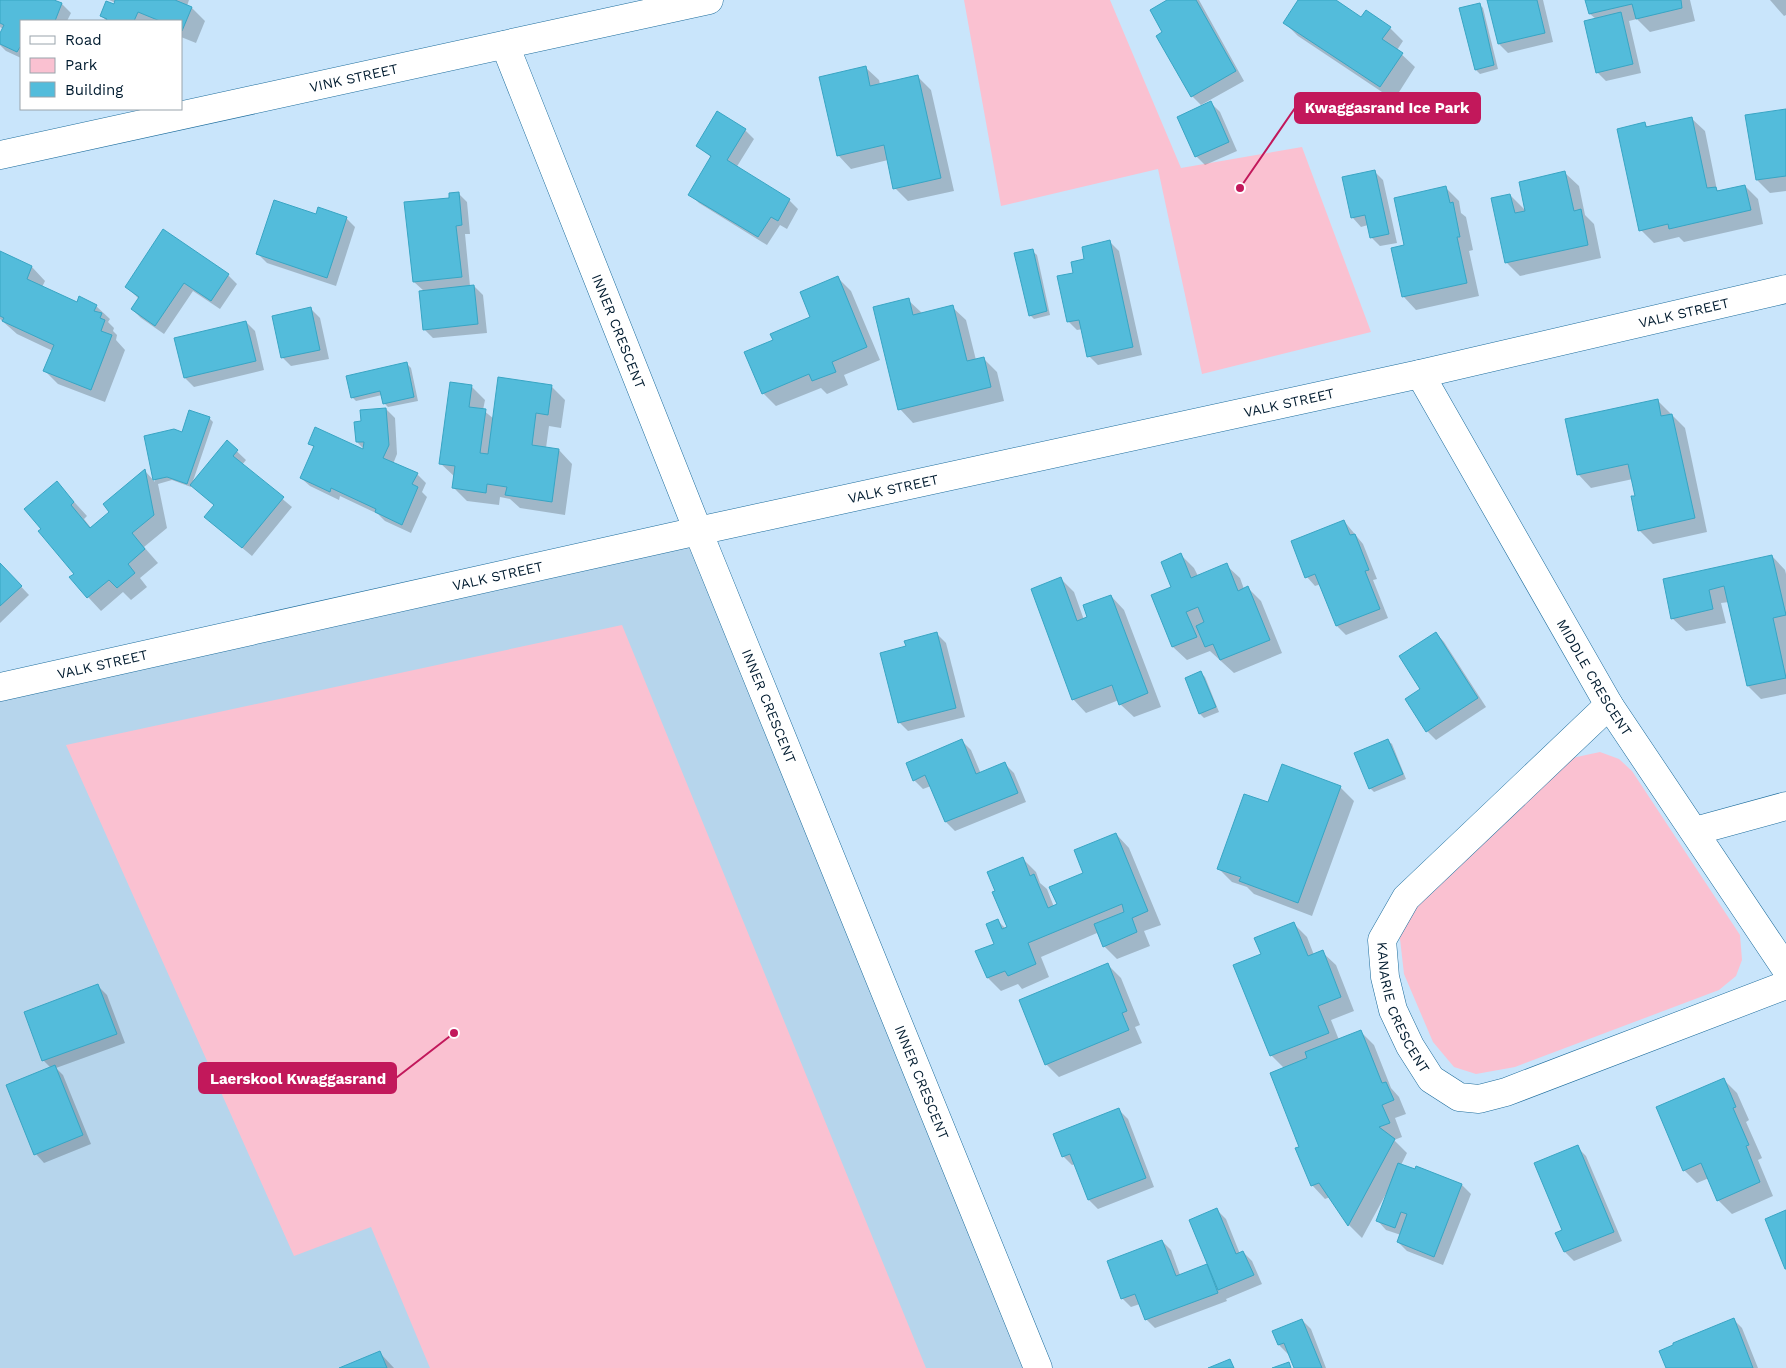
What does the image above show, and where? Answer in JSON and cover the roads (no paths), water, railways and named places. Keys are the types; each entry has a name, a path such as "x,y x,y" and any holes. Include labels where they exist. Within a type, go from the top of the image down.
{"street":[{"name":"VINK STREET","path":"0,155 709,0"},
{"name":"INNER CRESCENT","path":"505,45 698,531 1038,1368"},
{"name":"VALK STREET","path":"0,687 698,531 1420,374 1786,289"},
{"name":"MIDDLE CRESCENT","path":"1420,374 1609,705 1786,969"},
{"name":"KANARIE CRESCENT","path":"1609,705 1406,898 1382,940 1385,977 1393,1010 1410,1046 1431,1079 1459,1097 1479,1098 1506,1092 1786,985"},
{"path":"1695,831 1786,806"}],"place":[{"name":"Kwaggasrand Ice Park","path":"1240,188"},
{"name":"Laerskool Kwaggasrand","path":"454,1033"}]}
